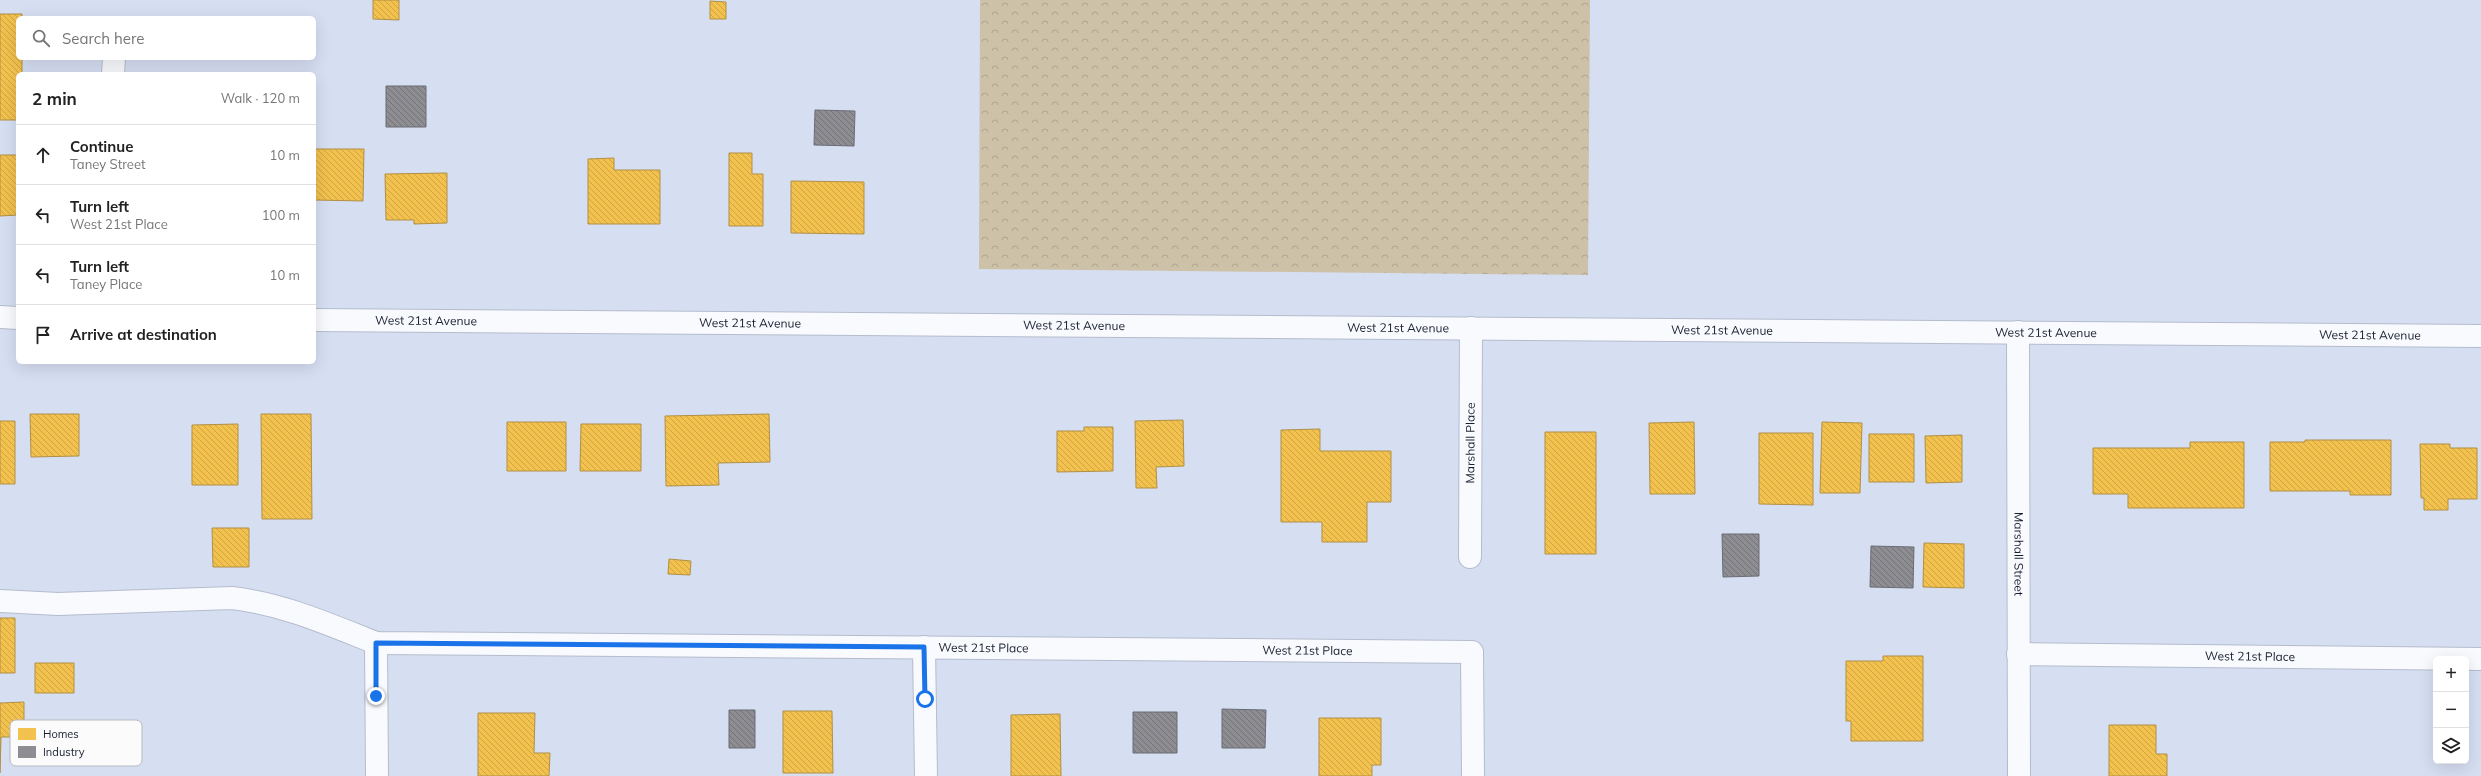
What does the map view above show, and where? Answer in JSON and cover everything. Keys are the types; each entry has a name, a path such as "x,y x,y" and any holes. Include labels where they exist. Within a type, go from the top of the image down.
{"street":[{"path":"113,72 114,60"},
{"path":"0,318 16,318"},
{"name":"West 21st Avenue","path":"316,320 2481,336"},
{"name":"Marshall Place","path":"1470,557 1471,328"},
{"name":"Marshall Street","path":"2018,332 2018,654 2020,776"},
{"path":"0,600 58,604 232,598 259,601 290,609 376,643 377,776"},
{"name":"West 21st Place","path":"376,643 1472,652 1473,776"},
{"path":"924,647 926,776"},
{"name":"West 21st Place","path":"2018,654 2481,659"}],"green space":[{"path":"980,0 1590,0 1588,275 979,269"}],"building: Homes":[{"path":"373,0 399,0 399,20 373,19"},
{"path":"710,1 726,2 726,19 710,19"},
{"path":"0,14 22,14 22,16 16,16 16,60 22,60 22,72 16,72 16,120 0,120"},
{"path":"316,149 364,149 363,201 316,200"},
{"path":"729,153 752,153 752,174 763,174 763,226 729,226"},
{"path":"0,155 16,155 16,215 0,216"},
{"path":"614,158 614,170 660,170 660,224 588,224 588,159"},
{"path":"447,173 447,223 414,224 414,220 386,220 385,174"},
{"path":"791,181 864,182 864,234 791,233"},
{"path":"30,414 79,414 79,456 31,457"},
{"path":"261,414 311,414 312,519 262,519"},
{"path":"769,414 770,462 718,463 719,485 666,486 665,416"},
{"path":"1183,420 1184,466 1156,467 1157,488 1136,488 1135,421"},
{"path":"0,421 15,421 15,484 0,484"},
{"path":"507,422 566,422 566,471 507,471"},
{"path":"1694,422 1695,494 1650,494 1649,423"},
{"path":"1822,422 1862,423 1860,493 1820,493"},
{"path":"238,424 238,485 192,485 192,425"},
{"path":"581,424 641,424 641,471 580,471"},
{"path":"1084,427 1113,427 1113,471 1057,472 1057,431 1084,431"},
{"path":"1320,429 1320,451 1391,451 1391,502 1367,502 1367,542 1322,542 1322,522 1281,522 1281,430"},
{"path":"1545,432 1596,432 1596,554 1545,554"},
{"path":"1759,433 1813,433 1813,505 1759,504"},
{"path":"1869,434 1914,434 1914,482 1869,482"},
{"path":"1962,435 1962,482 1926,483 1925,436"},
{"path":"2305,440 2391,440 2391,495 2350,495 2350,491 2270,491 2270,442 2305,442"},
{"path":"2190,442 2244,442 2244,508 2128,508 2128,494 2093,494 2093,448 2190,448"},
{"path":"2420,444 2450,444 2450,448 2477,448 2477,499 2448,499 2448,510 2424,510 2424,498 2421,498"},
{"path":"212,528 249,528 249,567 213,567"},
{"path":"1924,543 1964,544 1964,588 1923,587"},
{"path":"669,559 691,561 690,575 668,574"},
{"path":"0,618 15,618 15,673 0,673"},
{"path":"1883,656 1923,656 1923,741 1851,741 1851,721 1846,721 1846,661 1883,661"},
{"path":"35,663 74,663 74,693 35,693"},
{"path":"24,702 24,720 10,720 10,737 1,737 0,773 0,703"},
{"path":"783,711 832,711 833,773 783,773"},
{"path":"478,713 535,713 534,753 550,753 549,776 478,776"},
{"path":"1060,714 1061,776 1011,776 1011,715"},
{"path":"1319,718 1381,718 1381,765 1372,765 1372,776 1319,776"},
{"path":"2109,725 2156,725 2156,754 2167,754 2167,776 2109,776"}],"building: Industry":[{"path":"386,86 426,86 426,127 386,127"},
{"path":"815,110 855,111 854,146 814,145"},
{"path":"1722,534 1759,534 1759,576 1723,577"},
{"path":"1871,546 1914,547 1913,588 1870,587"},
{"path":"1222,709 1266,710 1265,748 1222,748"},
{"path":"729,710 755,710 755,748 729,748"},
{"path":"1133,712 1177,712 1177,753 1133,753"}],"route":[{"path":"376,696 376,643 924,647 925,699"}]}
